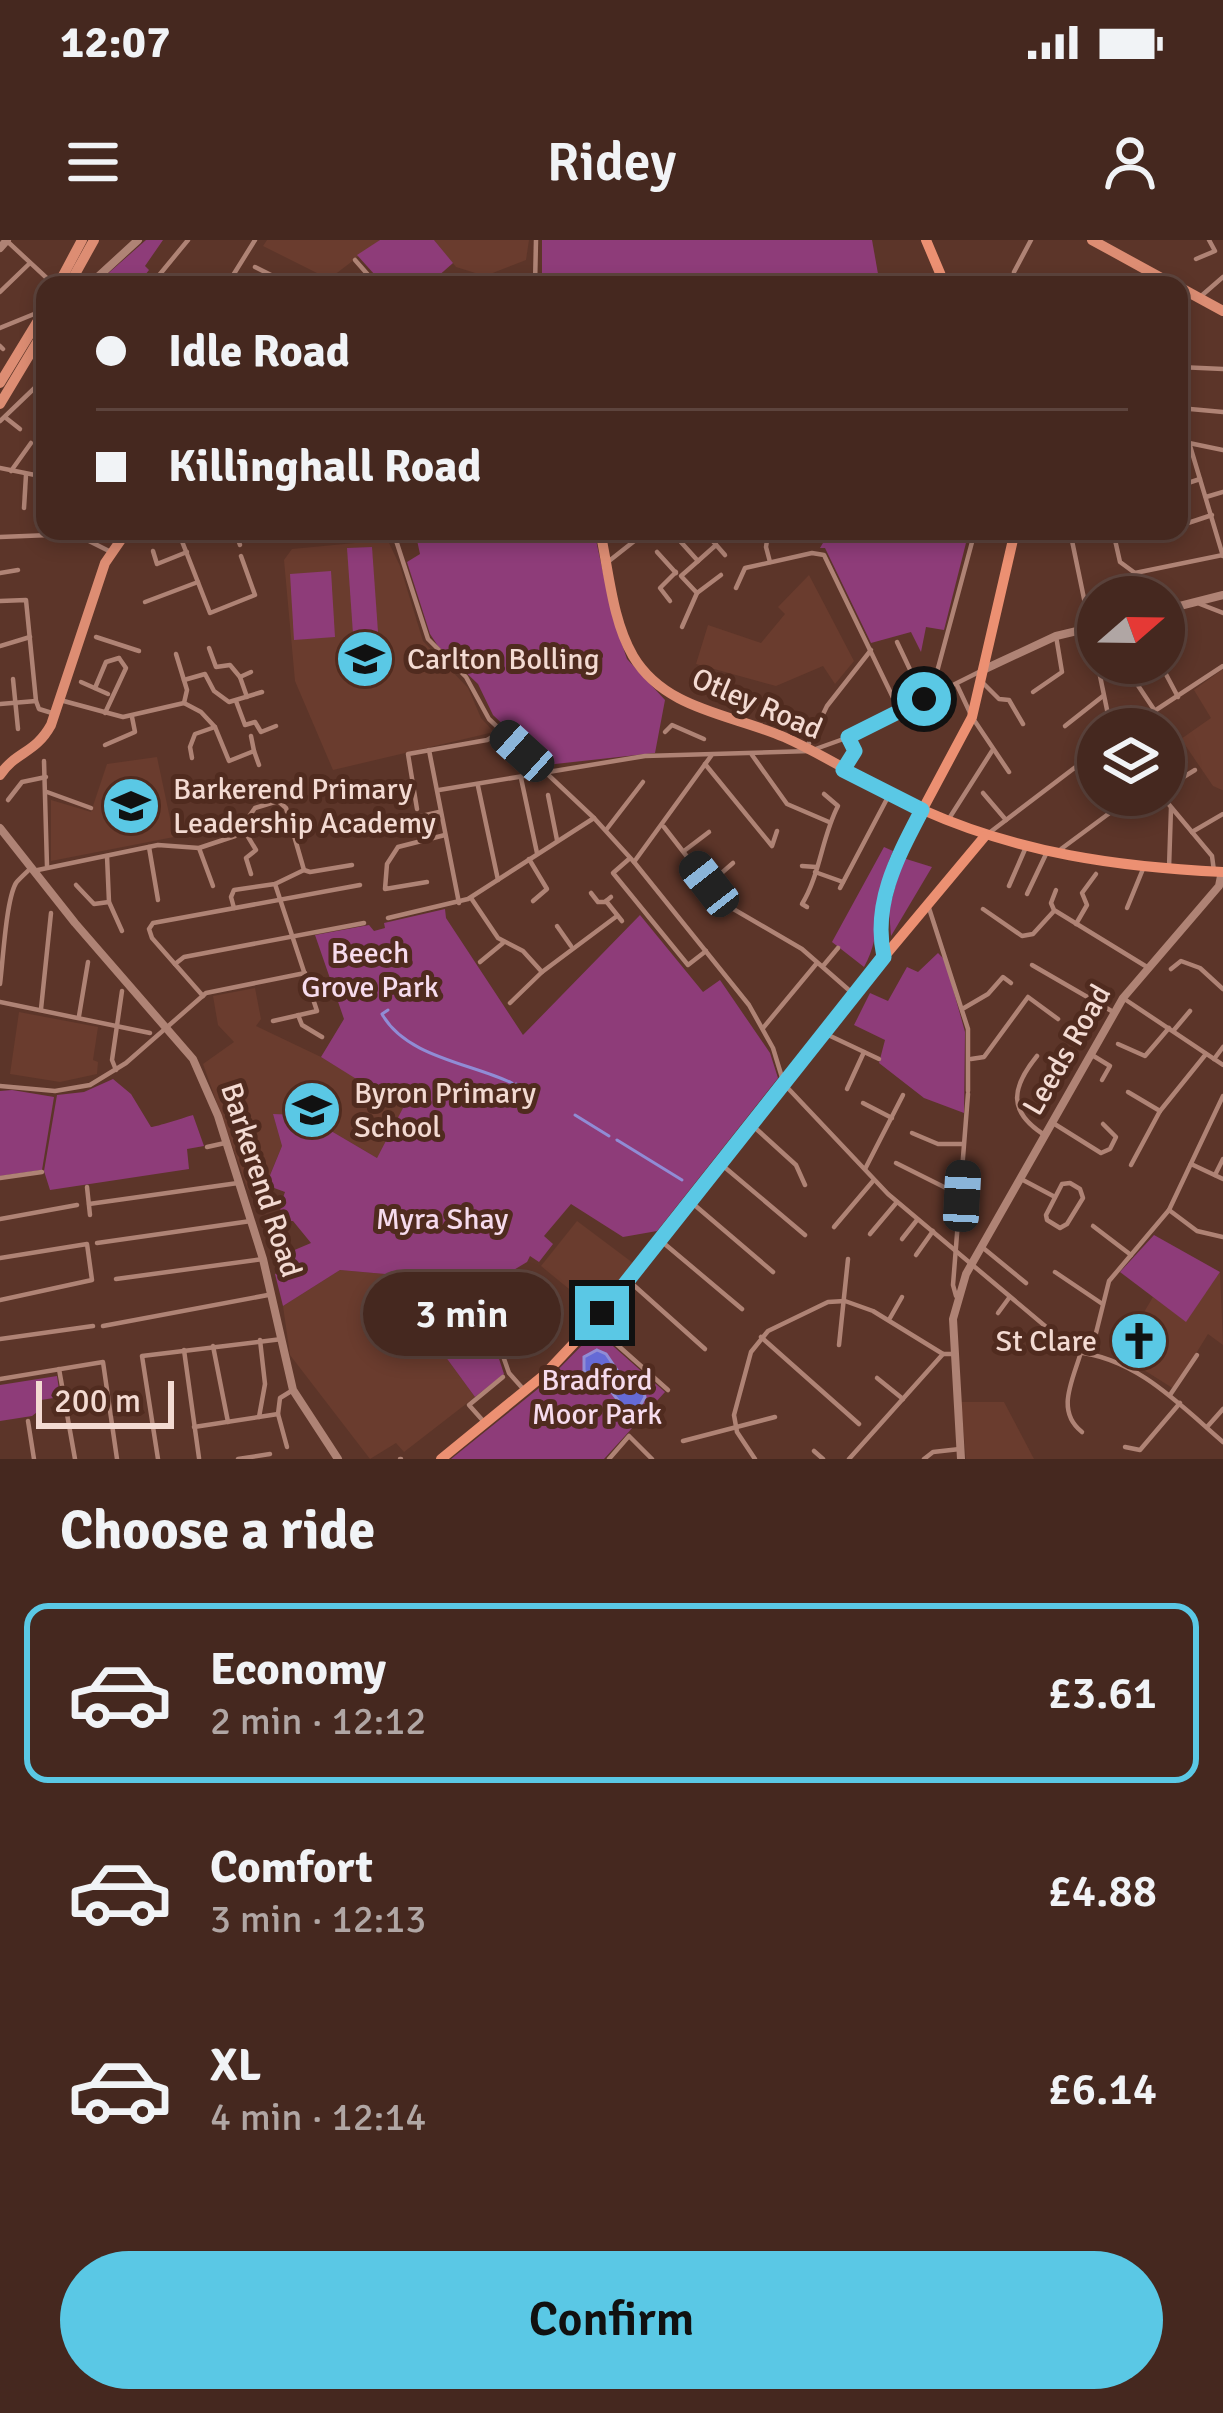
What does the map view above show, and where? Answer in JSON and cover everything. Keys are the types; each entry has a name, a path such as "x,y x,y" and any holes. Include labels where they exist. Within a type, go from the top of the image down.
{"highway":[{"path":"926,240 940,276"},
{"path":"884,957 881,929 886,888 894,864 972,717 1013,540"},
{"path":"922,810 985,836 1053,853 1144,868 1220,871"},
{"path":"441,1459 525,1391 593,1323 985,836"},
{"path":"778,1069 797,1068"}],"main road":[{"path":"59,276 82,240"},
{"path":"74,276 94,240"},
{"path":"1092,240 1158,276"},
{"path":"1188,292 1223,311"},
{"path":"0,383 36,325"},
{"path":"1,414 36,347"},
{"path":"0,774 14,757 41,743 111,553 120,540"},
{"name":"Otley Road","path":"602,540 624,638 634,658 661,686 703,710 782,736 922,810"},
{"path":"0,774 0,757 14,757"}],"street":[{"path":"0,248 6,240 45,276"},
{"path":"96,276 138,240"},
{"path":"158,276 188,240"},
{"path":"233,276 255,240"},
{"path":"535,276 536,240"},
{"path":"1014,272 1031,240"},
{"path":"1196,260 1215,251 1209,240"},
{"path":"355,260 369,276"},
{"path":"0,292 30,263"},
{"path":"255,267 273,276"},
{"path":"1188,290 1223,277"},
{"path":"0,328 36,314"},
{"path":"1188,367 1223,369"},
{"path":"20,429 1,414 36,385"},
{"path":"1188,409 1223,412"},
{"path":"1115,540 1120,562 1136,573 1223,553 1188,437"},
{"path":"11,471 31,443"},
{"path":"1190,443 1223,450"},
{"path":"0,468 36,477"},
{"path":"24,508 26,476"},
{"path":"1188,483 1200,479"},
{"path":"1206,497 1223,492"},
{"path":"1188,523 1211,515"},
{"path":"0,537 36,534"},
{"path":"98,540 111,553"},
{"path":"182,540 210,613 255,595 242,556"},
{"path":"239,540 240,544"},
{"path":"396,540 428,639 466,677 486,716 594,818 706,952 764,1028 784,1084 873,1181 1010,1297 1081,1352 1139,1373 1223,1442"},
{"path":"607,563 636,540"},
{"path":"679,540 698,561"},
{"path":"712,540 725,556"},
{"path":"768,540 770,562"},
{"path":"927,698 972,540"},
{"path":"1072,540 1082,576"},
{"path":"670,601 660,588 716,545"},
{"path":"153,551 157,564 187,552"},
{"path":"657,552 697,593"},
{"path":"736,588 745,568 812,553 824,555 900,711"},
{"path":"0,573 18,570"},
{"path":"682,628 697,593 721,575"},
{"path":"145,602 198,582"},
{"path":"1185,605 1223,595"},
{"path":"0,602 26,600 36,701 44,712 55,714"},
{"path":"1195,602 1223,613"},
{"path":"439,790 645,756 808,750 848,737 956,683 983,676 1056,636 1077,631"},
{"path":"1033,692 1062,672 1056,636"},
{"path":"0,646 30,637"},
{"path":"96,637 139,651"},
{"path":"897,642 927,698"},
{"path":"94,688 106,662 115,659 122,646"},
{"path":"209,648 216,667 230,664 247,697"},
{"path":"808,750 827,706 871,650"},
{"path":"176,654 184,680 184,703"},
{"path":"106,713 125,668 115,659"},
{"path":"1160,708 1223,666"},
{"path":"240,677 250,672"},
{"path":"184,680 206,674 229,702 262,692"},
{"path":"983,676 1000,699 1009,700 1023,724"},
{"path":"14,679 18,728"},
{"path":"81,682 108,694"},
{"path":"956,683 972,717 1009,772"},
{"path":"1102,684 1106,708"},
{"path":"1172,684 1178,697"},
{"path":"1065,726 1103,696"},
{"path":"60,700 132,717 184,703 215,727 229,761 254,751"},
{"path":"0,704 36,701"},
{"path":"236,701 245,725 255,722 261,732 276,727"},
{"path":"105,746 135,732 132,717"},
{"path":"664,732 672,725 704,739"},
{"path":"192,758 195,734 215,727"},
{"path":"417,809 408,754 487,740 500,731"},
{"path":"695,755 697,735"},
{"path":"251,736 259,765"},
{"path":"843,770 855,751 848,737"},
{"path":"429,750 459,902"},
{"path":"948,821 992,751"},
{"path":"752,755 788,804 829,822"},
{"path":"706,952 688,965 613,873 664,827 711,756"},
{"path":"44,761 47,866"},
{"path":"706,764 772,846 777,831"},
{"path":"985,836 1077,770"},
{"path":"1185,777 1195,770"},
{"path":"8,800 22,782 46,777"},
{"path":"521,778 537,854"},
{"path":"605,830 643,782"},
{"path":"478,786 498,880"},
{"path":"47,792 91,808"},
{"path":"807,908 802,904 838,806 824,794"},
{"path":"983,794 1006,820"},
{"path":"548,795 557,840"},
{"path":"802,866 841,885 889,795"},
{"path":"0,984 2,940 16,882 32,870 149,847 199,848 235,836 255,808 278,801 284,804 304,870"},
{"path":"404,820 440,812"},
{"path":"1192,833 1223,814"},
{"path":"1027,894 1053,853 1104,816"},
{"path":"1168,868 1171,816"},
{"path":"1178,816 1220,871"},
{"path":"388,918 471,898 594,818"},
{"path":"664,827 723,902 820,964 854,994"},
{"name":"Barkerend Road","path":"0,828 168,1027 200,1072 274,1294 293,1390 338,1459"},
{"path":"243,829 256,850 245,856 251,874"},
{"path":"684,851 710,832"},
{"path":"427,882 385,889 387,863 398,847 445,836"},
{"path":"149,847 158,900"},
{"path":"1009,886 1026,847"},
{"path":"199,848 213,886"},
{"path":"106,854 113,922 122,931"},
{"path":"529,860 547,889 533,901"},
{"path":"709,884 733,863"},
{"path":"234,908 234,890 275,884 304,870 352,865"},
{"path":"1127,908 1144,868"},
{"name":"Leeds Road","path":"957,1297 1123,998 1219,886 1220,871"},
{"path":"1076,923 1087,904 1082,893 1096,874"},
{"path":"273,1021 317,1011 275,884"},
{"path":"203,996 152,938 150,926 360,885"},
{"path":"80,887 94,904 109,902"},
{"path":"983,908 1022,936 1033,934 1053,907 1056,890"},
{"path":"510,1003 572,947 620,918 608,899 598,902 591,893"},
{"path":"471,898 503,943 523,951 542,972"},
{"path":"924,1459 933,1452 960,1454 948,1354 957,1297 953,1285 970,1059 962,1009 928,905"},
{"path":"1053,907 1148,967"},
{"path":"41,1010 51,913"},
{"path":"175,964 184,958 364,923"},
{"path":"557,926 572,947"},
{"path":"480,962 503,943"},
{"path":"764,1028 838,948"},
{"path":"1171,970 1184,961 1222,986"},
{"path":"79,1017 88,962"},
{"path":"1032,965 1115,1013"},
{"path":"0,1086 66,1090 91,1085 116,1070 203,996 217,989 305,973"},
{"path":"962,1009 988,994 1004,977 1010,983"},
{"path":"530,986 536,993"},
{"path":"116,1070 112,1060 122,991"},
{"path":"970,1059 984,1057 1028,997 1058,1019"},
{"path":"1123,998 1223,1065"},
{"path":"0,1002 150,1033"},
{"path":"1118,1044 1145,1056 1190,1011"},
{"path":"298,1016 302,1025 322,1037"},
{"path":"824,1033 879,1059"},
{"path":"1214,1059 1223,1047"},
{"path":"847,1089 864,1052"},
{"path":"1131,1165 1160,1111 1206,1054"},
{"path":"1091,1055 1110,1066 1102,1080"},
{"path":"1037,1056 1021,1077 1017,1109 1023,1121 1045,1136"},
{"path":"1128,1092 1160,1111"},
{"path":"864,1171 903,1094"},
{"path":"1091,1353 1108,1281 1169,1210 1223,1096"},
{"path":"863,1103 892,1118"},
{"path":"1053,1123 1102,1153 1116,1137 1102,1124"},
{"path":"752,1125 796,1165 805,1185"},
{"path":"912,1133 938,1144 965,1144"},
{"path":"207,1148 227,1143"},
{"path":"1215,1175 1223,1159"},
{"path":"720,1163 805,1235"},
{"path":"896,1163 962,1196"},
{"path":"1191,1164 1223,1179"},
{"path":"0,1178 42,1172"},
{"path":"1020,1179 1054,1197"},
{"path":"834,1227 873,1181"},
{"path":"89,1204 239,1183"},
{"path":"1066,1183 1082,1193 1064,1227 1048,1220 1054,1197 1066,1183"},
{"path":"87,1187 90,1215"},
{"path":"691,1201 773,1272"},
{"path":"870,1234 897,1202"},
{"path":"0,1220 77,1205"},
{"path":"1169,1210 1197,1231 1223,1240"},
{"path":"902,1239 917,1219"},
{"path":"98,1243 251,1221"},
{"path":"1093,1226 1131,1255"},
{"path":"916,1255 933,1232"},
{"path":"660,1240 742,1309"},
{"path":"0,1258 87,1244 92,1280 0,1300"},
{"path":"982,1247 1026,1283"},
{"path":"116,1279 263,1259"},
{"path":"839,1345 848,1259"},
{"path":"1055,1272 1101,1303"},
{"path":"628,1280 705,1349"},
{"path":"525,1391 509,1373 490,1319 495,1307 510,1295 538,1288 544,1294"},
{"path":"103,1326 274,1294"},
{"path":"890,1319 902,1297"},
{"path":"998,1313 1010,1297"},
{"path":"755,1459 736,1426 736,1402 751,1352 761,1337 800,1313 845,1301 890,1319 948,1354"},
{"path":"593,1323 668,1390"},
{"path":"0,1339 93,1326"},
{"path":"761,1337 859,1424"},
{"path":"260,1340 265,1384 260,1417"},
{"path":"158,1459 142,1356 282,1340"},
{"path":"213,1346 228,1422"},
{"path":"184,1350 199,1458"},
{"path":"1081,1352 1066,1406 1073,1425 1082,1432"},
{"path":"849,1459 948,1354"},
{"path":"1170,1395 1197,1355"},
{"path":"0,1379 103,1362 117,1459"},
{"path":"59,1370 75,1459"},
{"path":"485,1424 469,1405 502,1378"},
{"path":"877,1378 903,1399"},
{"path":"287,1448 278,1414 280,1398 293,1390"},
{"path":"1125,1447 1140,1450 1180,1403"},
{"path":"1207,1428 1223,1409"},
{"path":"194,1427 278,1414"},
{"path":"683,1441 775,1417"},
{"path":"28,1421 34,1459"},
{"path":"609,1459 629,1436 652,1459"},
{"path":"814,1451 823,1459"},
{"path":"238,1459 270,1454"}],"shaded area":[{"path":"267,240 380,240 333,276 323,276 263,246"},
{"path":"434,240 529,240 526,260 485,276 456,267"},
{"name":"Carlton Bolling","path":"389,543 423,641 468,688 481,718 494,732 333,770 295,681 284,560 292,549"},
{"path":"809,575 854,661 835,684 823,666 776,686 696,664 708,625 761,643 785,614 778,607"},
{"path":"1223,669 1223,790 1213,786 1185,745 1185,736 1211,718 1194,690"},
{"name":"Barkerend Primary Leadership Academy","path":"157,757 174,837 51,861 51,800 91,812 107,764"},
{"name":"Byron Primary School","path":"255,988 261,1019 256,1026 321,1057 404,1107 377,1158 304,1115 273,1114 282,1146 266,1184 248,1190 203,1064 234,1042 218,1025 213,996"},
{"path":"19,1012 98,1027 93,1060 98,1062 97,1074 60,1082 10,1074"},
{"path":"577,1221 633,1263 600,1305 574,1293 541,1266"},
{"path":"340,1270 385,1274 475,1397 404,1452 396,1443 370,1459 290,1355 283,1306"},
{"path":"1220,1272 1223,1345 1208,1334 1174,1389 1144,1370 1158,1341 1137,1324 1153,1297 1186,1321"},
{"path":"597,1350 606,1354 619,1373 643,1388 645,1397 639,1408 624,1408 607,1386 584,1371 584,1357"},
{"path":"961,1402 1004,1402 1034,1459 966,1459"}],"green space":[{"path":"146,240 163,240 145,266 146,276 105,276"},
{"path":"380,240 434,240 453,263 438,276 376,276 357,255"},
{"path":"542,240 872,240 878,276 542,276"},
{"path":"417,540 596,540 627,659 665,700 655,753 546,765 493,715 478,684 430,634 407,562 420,554"},
{"path":"825,540 967,540 944,630 926,627 921,652 911,632 871,643 825,548 820,548"},
{"path":"372,547 378,632 353,634 347,548"},
{"path":"331,571 335,637 294,640 290,574"},
{"path":"884,847 893,851 864,967 832,942"},
{"path":"903,858 932,867 891,936 889,910"},
{"path":"445,909 446,918 523,1035 640,915 703,992 720,980 770,1053 778,1078 657,1231 623,1237 571,1204 544,1236 553,1244 539,1262 530,1256 477,1292 504,1374 475,1397 385,1274 340,1270 283,1306 275,1274 289,1269 285,1254 311,1243 293,1221 282,1221 285,1192 266,1185 282,1146 273,1114 304,1115 377,1158 403,1108 321,1057 344,1019 315,935 369,925 374,931 385,928 384,923"},
{"path":"938,953 945,960 965,1032 964,1113 924,1098 879,1063 885,1040 854,1025 870,993 888,1001 907,967 918,972"},
{"path":"113,1079 131,1094 151,1127 193,1115 204,1146 187,1149 189,1169 50,1190 44,1171 57,1095 84,1092"},
{"path":"0,1091 54,1097 42,1170 0,1176"},
{"path":"1154,1235 1220,1272 1186,1322 1120,1272"},
{"name":"Bradford Moor Park","path":"596,1331 665,1392 604,1459 451,1459 544,1384"},
{"path":"57,1376 60,1397 41,1400 41,1409 32,1416 0,1421 0,1385"}],"waterway":[{"path":"388,1010 382,1014 407,1040 512,1083"},
{"path":"516,1084 532,1095"},
{"path":"575,1115 609,1136"},
{"path":"617,1140 682,1180"}],"place":[{"name":"Carlton Bolling","path":"365,659"},
{"name":"Barkerend Primary Leadership Academy","path":"131,806"},
{"name":"Byron Primary School","path":"312,1110"},
{"name":"St Clare","path":"1139,1341"}],"route":[{"path":"602,1313 884,957 886,888 922,810 843,770 855,751 848,737 924,699"}],"park label":[{"name":"Beech Grove Park","path":"370,970"},
{"name":"Myra Shay","path":"442,1219"}]}
